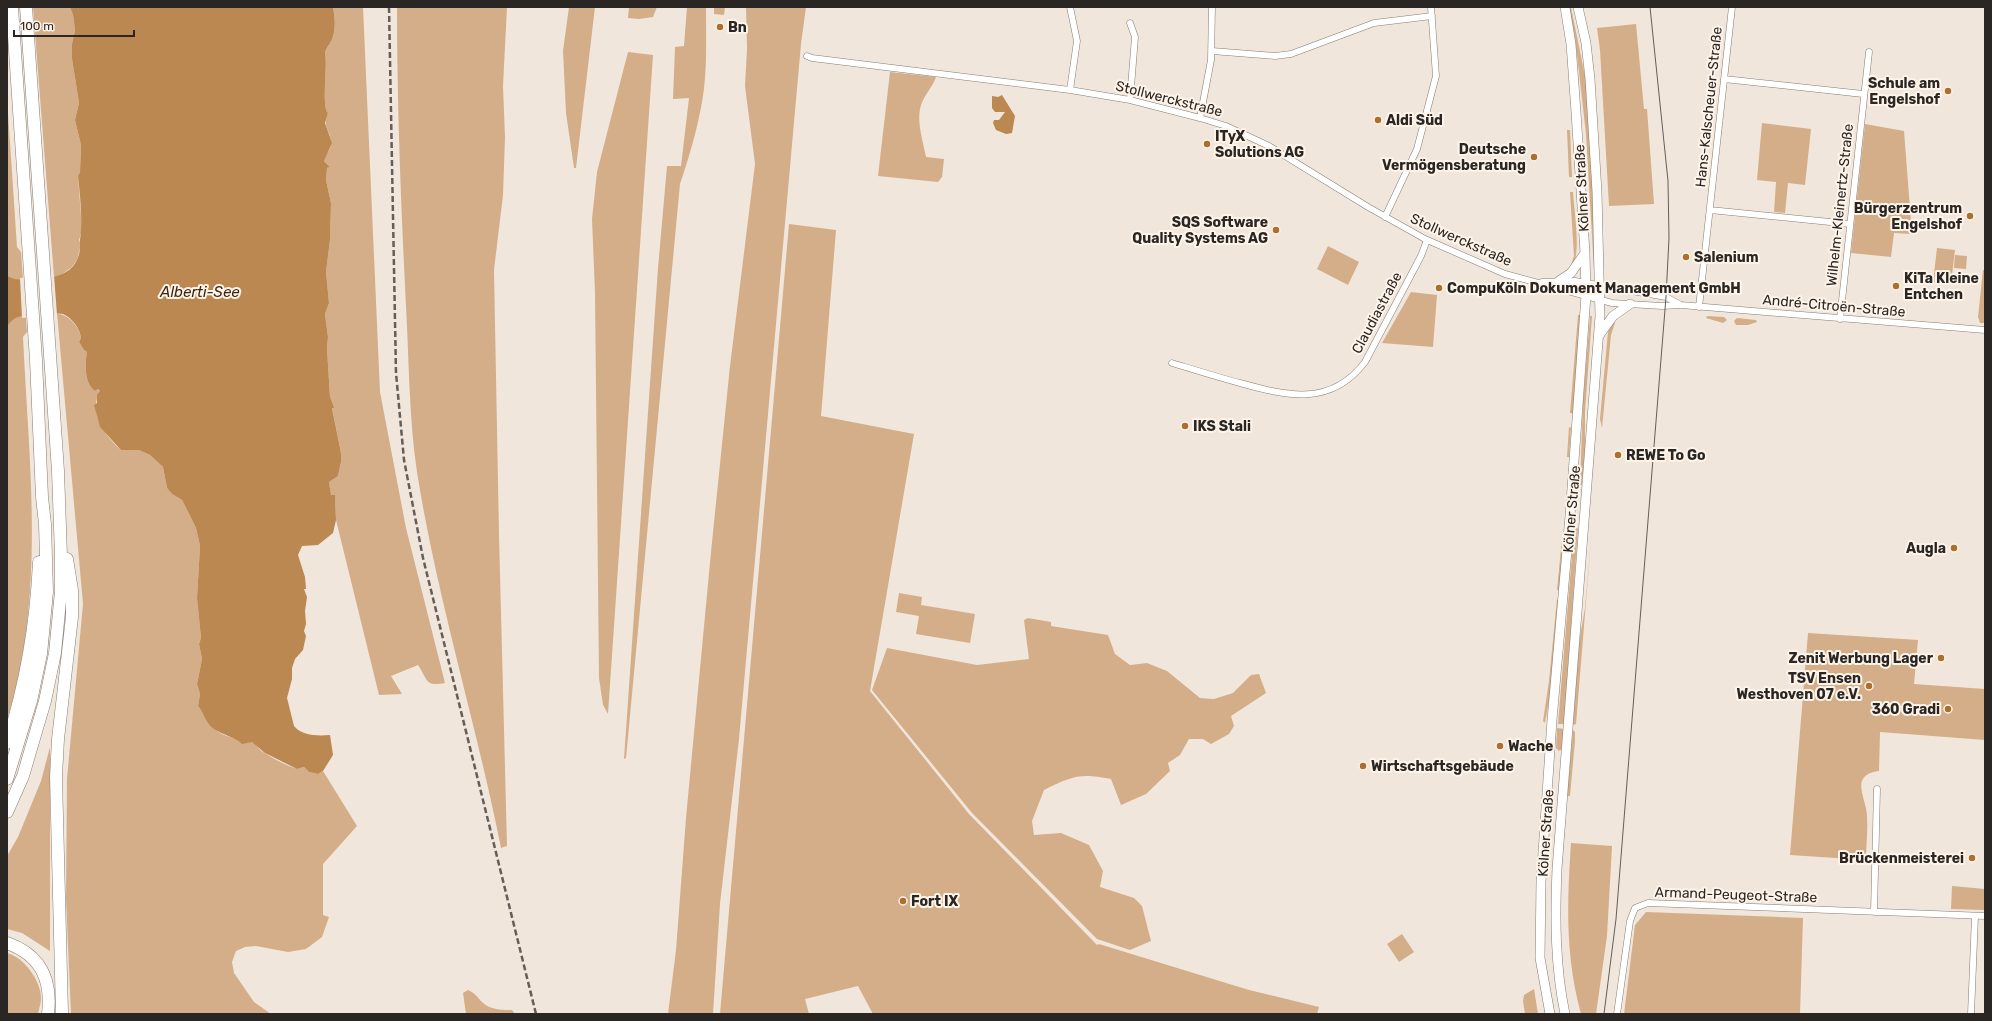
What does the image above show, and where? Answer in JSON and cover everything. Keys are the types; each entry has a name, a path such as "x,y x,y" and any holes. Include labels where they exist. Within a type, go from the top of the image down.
{"highway":[{"path":"7,779 31,701 41,654 47,592 45,524 42,497 34,332 12,7"},
{"path":"26,7 47,331 60,502 72,590 72,617 58,739 56,777 62,1014"},
{"path":"7,743 21,698 32,641 38,589 42,497"},
{"path":"7,812 23,776 34,740 45,701 54,653 61,591 60,502"},
{"path":"7,943 19,948 35,960 47,980 50,997 48,1014"}],"main road":[{"name":"Kölner Straße","path":"1550,1014 1540,958 1541,882 1552,720 1571,508 1586,296 1585,253 1573,74 1564,7"},
{"name":"Kölner Straße","path":"1565,1014 1557,963 1556,905 1563,787 1586,510 1601,300 1590,79 1586,43 1578,7"},
{"path":"1559,280 1574,270 1585,253"},
{"path":"1599,335 1613,316 1630,304"},
{"path":"1571,508 1586,510"}],"street":[{"path":"1070,7 1077,41 1070,90"},
{"path":"1200,118 1212,51 1212,7"},
{"path":"1385,217 1417,149 1436,76 1431,7"},
{"name":"Hans-Kalscheuer-Straße","path":"1699,307 1732,7"},
{"path":"1212,51 1276,56 1291,54 1374,23 1432,16"},
{"path":"1130,23 1135,37 1130,100"},
{"name":"Wilhelm-Kleinertz-Straße","path":"1840,319 1869,52"},
{"name":"Stollwerckstraße","path":"807,56 812,58 1070,90 1130,100 1200,118 1226,126 1269,146 1385,217 1427,240 1505,274 1601,300"},
{"path":"1724,79 1864,94"},
{"path":"1710,210 1850,224"},
{"name":"Claudiastraße","path":"1172,363 1284,394 1315,394 1333,388 1352,376 1365,362 1421,256 1427,240"},
{"name":"Stollwerckstraße","path":"1537,282 1559,280 1601,286"},
{"name":"André-Citroën-Straße","path":"1601,286 1666,297 1681,305"},
{"name":"André-Citroën-Straße","path":"1601,300 1630,304 1681,305 1985,330"},
{"path":"1874,912 1877,789"},
{"name":"Armand-Peugeot-Straße","path":"1617,1014 1630,921 1634,908 1648,903 1985,916"},
{"path":"1971,1014 1975,916"}],"shaded area":[{"path":"33,7 70,7 73,15 75,30 72,44 72,59 79,103 75,120 81,145 80,172 78,176 82,230 79,240 80,248 77,260 71,268 56,278 54,277"},
{"path":"333,7 363,7 380,392 406,528 445,683 430,683 418,665 391,676 402,694 379,695 336,520 335,496 331,496 329,482 338,476 341,462 341,453 330,397 327,348 328,337 325,314 329,303 326,272 330,240 331,203 326,180 327,168 330,167 324,161 330,148 331,140 326,124 328,113 325,102 325,53 335,28"},
{"path":"397,7 507,7 503,86 505,137 503,195 494,270 507,846 501,848 435,567 425,519 414,452 401,194"},
{"path":"569,7 595,7 576,168 574,168 566,113 563,51"},
{"path":"629,7 657,7 653,17 639,19 628,18"},
{"path":"687,7 706,7 705,79 697,125 680,184 626,758 624,759 658,268 667,166 681,166 689,98 673,99 675,47 684,46"},
{"path":"714,7 725,7 724,15 714,14"},
{"path":"746,7 806,7 801,44 739,739 720,904 713,1014 668,1014 676,950 686,818 730,366 755,164 745,86 747,49"},
{"path":"1569,7 1571,7 1586,81 1596,247 1594,270 1586,134 1575,37"},
{"path":"1636,24 1644,109 1647,109 1654,204 1609,206 1600,50 1597,28"},
{"path":"628,52 653,55 608,714 603,705 599,678 595,293 592,219 597,172"},
{"path":"890,72 936,77 921,105 919,118 920,131 926,157 944,159 942,177 938,182 878,176"},
{"path":"7,98 17,247 21,252 27,332 23,337 31,482 32,530 31,578 27,626 19,673 7,720"},
{"path":"1762,123 1811,129 1805,185 1788,183 1785,213 1774,212 1776,182 1757,180"},
{"path":"1865,124 1904,131 1912,234 1894,233 1891,257 1851,253"},
{"path":"1567,130 1570,130 1572,177 1569,177"},
{"path":"1570,192 1573,192 1577,240 1577,250 1573,266 1571,265 1574,256"},
{"path":"789,224 836,230 821,416 914,434 870,691 969,814 1097,945 1099,944 1249,990 1319,1007 1317,1014 873,1014 858,986 805,999 809,1014 720,1014"},
{"path":"1328,246 1359,262 1348,285 1317,269"},
{"path":"1937,248 1955,250 1951,284 1933,282"},
{"path":"1955,255 1967,256 1966,269 1954,268"},
{"path":"1983,270 1985,270 1985,323 1980,323 1978,317"},
{"path":"1411,292 1437,295 1433,347 1382,343"},
{"path":"57,313 66,316 73,322 80,333 81,338 79,342 87,352 86,373 89,384 95,391 98,389 100,391 96,408 97,416 104,430 121,450 139,450 150,455 163,467 167,488 172,494 182,500 196,528 200,546 197,598 201,638 199,644 202,659 197,684 200,694 198,706 211,724 224,735 252,742 263,752 280,762 297,769 304,767 309,772 318,774 323,771 357,826 323,864 323,915 329,917 322,937 306,949 288,952 256,946 245,947 236,951 232,962 234,973 254,1002 271,1014 71,1014 66,899 67,779 83,604"},
{"path":"1578,315 1580,315 1573,413 1570,413"},
{"path":"1590,316 1592,316 1585,412 1585,450 1582,485 1580,485 1583,401"},
{"path":"1707,316 1724,317 1727,320 1723,323 1706,318"},
{"path":"1737,318 1756,320 1757,322 1748,325 1736,325 1734,321"},
{"path":"1614,321 1615,323 1611,335 1602,428 1600,419 1608,332"},
{"path":"1569,427 1571,428 1569,457 1567,457"},
{"path":"1577,527 1564,724 1558,724 1574,531"},
{"path":"1592,528 1576,724 1573,725 1579,642 1585,608"},
{"path":"1562,538 1564,538 1560,589 1557,590"},
{"path":"899,593 922,597 921,605 975,614 970,643 916,634 919,616 896,612"},
{"path":"1557,599 1559,601 1550,695 1545,723 1543,721 1549,681"},
{"path":"1028,618 1051,622 1051,626 1108,635 1115,654 1130,665 1147,663 1167,671 1200,698 1214,699 1233,693 1251,675 1259,674 1266,693 1231,716 1234,726 1229,734 1211,744 1203,739 1189,739 1180,755 1168,763 1170,771 1146,794 1121,805 1111,779 1091,776 1076,777 1044,790 1032,821 1034,835 1061,833 1089,845 1103,871 1100,887 1134,898 1142,906 1151,941 1130,950 1097,939 972,813 872,690 887,648 977,665 1029,659 1024,620"},
{"path":"1808,633 1918,640 1914,684 1985,689 1985,740 1880,732 1879,771 1870,773 1864,777 1861,789 1867,816 1866,860 1790,855"},
{"path":"1557,728 1564,729 1562,749 1559,751 1556,748"},
{"path":"1573,730 1575,732 1575,741 1570,796 1567,796"},
{"path":"50,747 50,951 22,933 7,929 7,856 18,837 41,781"},
{"path":"1571,843 1612,846 1607,936 1596,1014 1581,1014 1572,971 1568,929"},
{"path":"1952,886 1985,889 1985,910 1951,909"},
{"path":"1646,912 1803,918 1800,1014 1624,1014 1635,925"},
{"path":"1402,934 1414,952 1399,962 1387,944"},
{"path":"7,953 19,959 35,977 41,998 38,1014 7,1014"},
{"path":"1534,989 1538,1014 1525,1014 1523,1001 1524,995"},
{"path":"468,990 485,1005 500,1010 512,1010 515,1014 466,1014 463,993"}],"water":[{"name":"Alberti-See","path":"70,7 333,7 335,28 325,53 325,102 328,113 325,123 332,143 324,161 330,167 327,168 326,180 331,203 330,240 326,272 329,303 325,314 328,337 327,348 330,397 334,408 332,408 341,453 341,462 338,476 329,482 331,495 335,495 336,520 333,533 318,545 302,546 298,555 305,577 306,589 304,589 307,597 305,611 306,624 304,631 306,636 303,650 295,659 292,668 292,679 287,698 294,726 297,729 310,735 330,735 333,755 323,771 318,774 309,772 304,767 297,769 265,753 252,742 242,744 211,727 198,706 200,694 197,684 202,659 199,644 201,638 197,598 200,546 196,528 182,500 172,494 167,488 163,467 150,455 139,450 121,450 100,427 94,405 97,403 97,395 100,391 98,389 95,391 89,384 86,373 87,352 79,342 81,338 80,334 72,321 63,314 37,314 17,317 7,326 7,276 23,280 40,279 61,275 75,263 80,249 81,217 78,176 80,172 81,145 75,120 79,103 72,59 72,44 75,30 73,15"},
{"path":"1002,95 1015,116 1012,133 1006,134 996,130 993,123 994,120 999,120 1005,112 995,112 992,108 992,96 998,97"}],"pier":[{"path":"54,275 57,315 22,318 20,278"}],"tram line":[{"path":"1604,1014 1616,919 1666,297 1669,238 1668,181 1650,7"}],"railway":[{"path":"389,7 396,373 404,460 423,558 536,1014"}],"place":[{"name":"Bn","path":"720,27"},
{"name":"Schule am Engelshof","path":"1948,91"},
{"name":"Aldi Süd","path":"1378,120"},
{"name":"ITyX Solutions AG","path":"1207,144"},
{"name":"Deutsche Vermögensberatung","path":"1534,157"},
{"name":"Bürgerzentrum Engelshof","path":"1970,216"},
{"name":"SQS Software Quality Systems AG","path":"1276,230"},
{"name":"Salenium","path":"1686,257"},
{"name":"KiTa Kleine Entchen","path":"1896,286"},
{"name":"CompuKöln Dokument Management GmbH","path":"1439,288"},
{"name":"IKS Stali","path":"1185,426"},
{"name":"REWE To Go","path":"1618,455"},
{"name":"Augla","path":"1954,548"},
{"name":"Zenit Werbung Lager","path":"1941,658"},
{"name":"TSV Ensen Westhoven 07 e.V.","path":"1869,686"},
{"name":"360 Gradi","path":"1948,709"},
{"name":"Wache","path":"1500,746"},
{"name":"Wirtschaftsgebäude","path":"1363,766"},
{"name":"Brückenmeisterei","path":"1972,858"},
{"name":"Fort IX","path":"903,901"}]}
